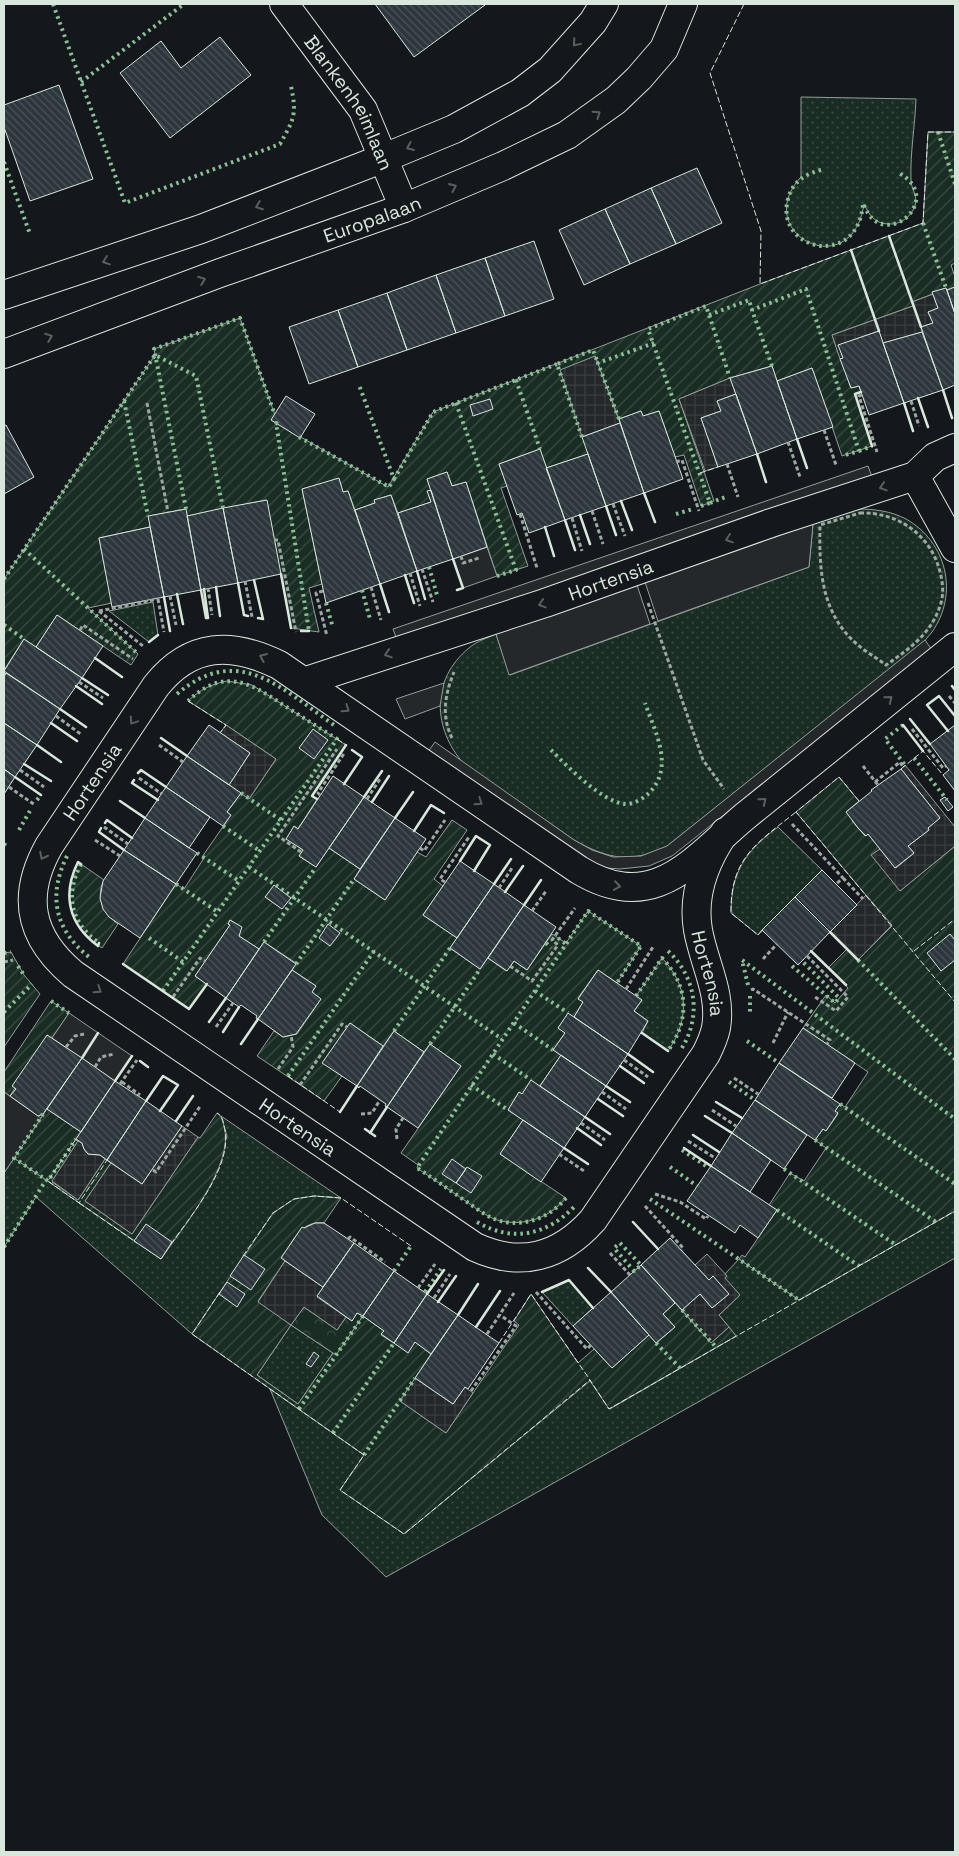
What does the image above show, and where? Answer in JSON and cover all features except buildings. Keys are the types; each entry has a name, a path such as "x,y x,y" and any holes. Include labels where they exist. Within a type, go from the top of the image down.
{"street":[{"name":"Blankenheimlaan","path":"284,4 364,110 404,208"},
{"path":"4,295 201,229 454,129 520,93 550,70 571,49 593,22 604,4"},
{"name":"Europalaan","path":"4,354 220,273 404,208 503,166 567,135 616,100 639,78 664,49 684,4"},
{"name":"Hortensia","path":"306,681 638,571 915,476 935,457 955,448"},
{"path":"915,476 955,548"},
{"name":"Hortensia","path":"725,832 707,862 702,878 697,911 698,930 717,997 715,1030 706,1054 593,1220 579,1235 556,1249 532,1257 521,1258 495,1255 475,1246 73,974 48,949 34,918 32,901 35,876 40,861 156,686 180,663 201,653 235,649 259,655 280,664 436,774 593,879 623,887 648,885 674,876 692,863 725,832 955,647"}],"path":[{"path":"862,396 859,396 877,453"},
{"path":"911,400 920,428"},
{"path":"146,403 168,512"},
{"path":"824,430 836,466"},
{"path":"788,442 801,478"},
{"path":"869,456 886,450"},
{"path":"676,462 682,460 700,514 707,511"},
{"path":"727,464 739,500"},
{"path":"829,469 845,464"},
{"path":"793,481 808,476"},
{"path":"613,504 703,760 726,792"},
{"path":"592,511 604,548"},
{"path":"874,513 888,516 917,531 937,560 943,582 942,594 940,606 927,632 918,642 886,665 857,645 843,630 832,612 825,594 820,555 820,525 846,516 874,513"},
{"path":"520,514 538,571 545,568"},
{"path":"572,518 583,555"},
{"path":"274,540 278,540 297,638"},
{"path":"461,556 463,563 478,558"},
{"path":"422,569 434,606"},
{"path":"410,573 421,610"},
{"path":"245,581 254,625"},
{"path":"371,587 382,624"},
{"path":"208,588 212,616"},
{"path":"323,591 316,593 328,638"},
{"path":"170,596 178,635"},
{"path":"80,630 82,625 141,664 151,653 165,641 158,599 99,611 151,653 172,670"},
{"path":"322,639 335,637"},
{"path":"455,744 447,725 444,705 448,686 458,665"},
{"path":"79,682 104,699"},
{"path":"56,716 88,740"},
{"path":"908,724 943,768 946,766"},
{"path":"153,742 183,762"},
{"path":"301,852 278,836 342,743"},
{"path":"320,795 318,793 347,750"},
{"path":"859,761 877,783 900,762 903,767"},
{"path":"20,770 44,787"},
{"path":"132,773 162,794"},
{"path":"367,799 383,775"},
{"path":"9,787 41,809"},
{"path":"767,798 863,899"},
{"path":"420,848 424,851 446,818"},
{"path":"98,822 128,844"},
{"path":"445,882 440,879 471,834"},
{"path":"89,835 120,856"},
{"path":"499,888 515,864"},
{"path":"836,884 842,878"},
{"path":"532,911 548,888"},
{"path":"510,966 532,981 558,945 552,940 576,906"},
{"path":"646,942 658,950"},
{"path":"763,959 777,944"},
{"path":"626,989 654,947"},
{"path":"807,956 848,997 836,1011 815,997"},
{"path":"168,1004 200,958 205,961"},
{"path":"748,990 753,989 830,1040 827,1044"},
{"path":"212,1033 233,1003"},
{"path":"773,1043 788,1012"},
{"path":"295,1091 342,1024 347,1027"},
{"path":"66,1047 74,1036 84,1034"},
{"path":"273,1076 293,1047 291,1036"},
{"path":"140,1095 121,1083 142,1052"},
{"path":"95,1067 101,1057 114,1054"},
{"path":"624,1060 654,1082"},
{"path":"733,1078 758,1094"},
{"path":"602,1092 632,1113"},
{"path":"361,1114 372,1112 380,1100"},
{"path":"153,1170 156,1172 202,1104"},
{"path":"704,1105 736,1126"},
{"path":"397,1139 396,1129 403,1118"},
{"path":"581,1123 611,1144"},
{"path":"682,1137 715,1158"},
{"path":"559,1154 589,1175"},
{"path":"654,1194 680,1202 706,1220 708,1216"},
{"path":"639,1199 683,1248 682,1250"},
{"path":"348,1239 350,1237 385,1262"},
{"path":"604,1246 630,1274"},
{"path":"418,1288 440,1256"},
{"path":"434,1298 455,1266"},
{"path":"486,1334 515,1291"},
{"path":"535,1291 587,1349 591,1345"},
{"path":"471,1390 516,1326 500,1314"}],"green space":[{"path":"801,97 916,99 911,183 916,202 908,217 901,222 884,224 876,221 870,215 864,204 856,229 842,242 825,246 809,242 795,232 787,216 788,198 801,177"},
{"path":"928,132 955,132 955,263 951,265 955,277 955,287 933,292 933,294 912,302 913,306 832,335 851,388 859,386 861,392 855,394 872,446 842,456 812,368 777,381 772,366 730,378 679,399 714,501 701,506 684,455 675,457 659,411 643,416 641,411 619,419 595,356 588,454 546,468 540,449 499,464 507,486 501,488 528,566 497,576 466,482 452,486 447,472 427,479 431,490 428,492 431,502 398,513 391,495 375,500 375,503 355,510 348,491 343,492 339,479 302,489 322,584 309,588 319,632 291,628 266,500 187,516 185,509 149,516 150,527 99,538 112,603 88,608 138,654 131,665 57,615 36,647 24,639 4,670 4,579 155,355 154,349 240,318 275,415 271,420 388,487 433,412 760,284 923,223"},
{"path":"857,509 870,509 900,516 920,529 931,541 945,570 946,586 945,602 932,632 922,644 667,846 642,855 620,857 586,846 574,840 464,764 454,750 446,736 442,720 440,705 442,690 447,675 456,661 475,643 496,634 510,675 809,567 813,524"},
{"path":"153,602 158,635 149,642 109,611"},
{"path":"227,681 252,685 346,745 312,796 317,799 298,829 294,826 287,839 303,850 299,856 316,867 329,848 360,869 354,879 385,900 417,852 426,857 452,820 467,830 434,879 443,886 423,915 457,938 450,948 480,969 488,958 506,971 514,961 527,970 552,934 566,943 588,911 641,946 617,983 598,970 578,998 583,1002 574,1017 568,1014 558,1028 565,1033 554,1050 561,1055 540,1086 522,1094 519,1092 508,1110 523,1120 500,1154 566,1198 552,1211 534,1220 525,1222 497,1220 417,1168 418,1165 401,1153 461,1066 430,1044 424,1052 394,1031 383,1046 350,1023 323,1063 342,1076 324,1101 257,1056 274,1031 283,1037 297,1034 321,999 312,992 316,986 292,970 296,963 264,942 259,949 239,936 241,927 230,920 228,924 230,925 195,976 207,984 189,1009 123,964 176,884 184,889 204,858 202,857 231,815 227,812 241,793 249,799 276,759 188,701 206,688"},
{"path":"839,777 859,801 846,812 865,836 868,834 880,849 872,855 900,891 955,846 955,1211 799,1300 739,1259 742,1255 745,1257 777,1210 769,1205 790,1173 804,1181 826,1148 815,1140 823,1129 826,1131 838,1114 835,1111 840,1104 845,1107 868,1072 803,1028 826,995 835,1003 848,988 828,968 847,949 858,960 892,926 796,812"},
{"path":"778,827 822,870 758,935 731,913 734,885 742,863 757,845"},
{"path":"78,862 104,880 100,893 102,905 108,915 118,924 102,948 82,930 71,910 70,888"},
{"path":"11,952 24,975 40,994 4,1047 4,953"},
{"path":"662,958 677,980 682,991 683,1003 680,1027 668,1051 642,1033 648,1021 634,1011 642,1000 636,996"},
{"path":"51,1001 69,1013 52,1038 47,1035 10,1096 4,1092 4,1072"},
{"path":"47,1109 81,1132 76,1139 78,1141 52,1182 78,1200 105,1159 111,1163 85,1201 132,1234 198,1137 200,1138 217,1113 220,1115 224,1126 225,1142 222,1159 215,1177 194,1213 161,1259 14,1158"},
{"path":"221,1116 341,1198 314,1196 219,1294 192,1334 36,1197 4,1247 4,1173 14,1158 161,1259 208,1190 227,1136"},
{"path":"314,1196 341,1198 324,1223 309,1225 298,1233 282,1257 285,1261 258,1301 291,1325 257,1375 298,1404 333,1353 336,1355 363,1316 384,1331 381,1335 408,1352 415,1342 431,1354 400,1401 446,1433 519,1325 514,1321 531,1294 578,1363 594,1349 612,1368 649,1335 656,1343 675,1327 663,1314 675,1303 711,1343 729,1327 736,1336 609,1409 590,1381 404,1534 340,1490 364,1455 192,1334 273,1213 294,1199"},
{"path":"955,1211 955,1258 386,1577 322,1515 270,1389 364,1455 404,1534 590,1380 610,1409 736,1336 719,1315 740,1295 724,1278 727,1276 725,1274 739,1259 799,1300"},
{"path":"569,1280 593,1308 573,1326 542,1292"},
{"path":"304,1307 337,1330 346,1317 352,1321 357,1313 363,1316 336,1355 291,1325"},
{"path":"291,1325 333,1353 298,1404 257,1375"}],"shaded area":[{"path":"933,294 938,308 928,312 933,323 921,327 922,332 883,343 879,331 839,345 843,358 840,359 832,335 913,306 912,302"},
{"path":"595,356 620,423 582,437 560,370"},
{"path":"730,378 736,394 717,401 721,411 701,418 718,467 705,471 679,399"},
{"path":"868,466 872,477 397,640 393,629"},
{"path":"813,524 809,567 658,621 645,582"},
{"path":"487,547 497,576 463,588 453,559"},
{"path":"637,585 650,624 509,675 496,634"},
{"path":"925,640 932,650 672,856 649,866 620,869 607,868 585,859 427,753 435,742 574,840 592,850 613,857 641,856 667,846"},
{"path":"444,683 440,706 405,719 396,699"},
{"path":"226,725 276,759 249,799 229,785 250,753 220,733"},
{"path":"905,765 955,827 955,846 900,891 871,855 880,849 896,868 914,853 908,846 929,830 928,828 940,818 901,769"},
{"path":"866,895 892,925 858,960 830,932"},
{"path":"69,1013 132,1056 115,1081 52,1038"},
{"path":"4,1092 41,1118 4,1173"},
{"path":"182,1126 198,1137 132,1234 85,1201 111,1163 142,1184"},
{"path":"78,1141 82,1143 88,1154 100,1155 105,1159 78,1200 52,1181"},
{"path":"707,1254 727,1276 725,1278 740,1295 719,1315 729,1327 711,1343 682,1310 700,1294 712,1308 729,1294 713,1277 709,1280 695,1265"},
{"path":"285,1261 323,1287 317,1297 346,1317 337,1330 304,1307 291,1325 258,1302"},
{"path":"415,1378 453,1404 465,1387 473,1393 446,1433 400,1401"}],"hedge":[{"path":"53,4 125,203 280,144 291,122 294,111 291,86"},
{"path":"81,82 184,4"},
{"path":"938,132 955,184"},
{"path":"4,162 30,234"},
{"path":"821,170 810,174 796,183 788,199 787,217 793,231 805,241 819,246 834,245 848,238 858,224 863,203"},
{"path":"864,205 873,219 884,224 896,224 906,218 914,208 916,196 912,184 899,173"},
{"path":"923,223 946,288"},
{"path":"772,366 752,310 806,289 859,451 842,456"},
{"path":"709,315 749,300 752,310"},
{"path":"701,506 710,503 648,329 706,306 730,378"},
{"path":"186,509 154,349 240,318 275,415"},
{"path":"619,419 598,363 654,343"},
{"path":"582,437 557,364 593,350 598,363"},
{"path":"4,579 155,355 196,376 223,508"},
{"path":"394,479 433,412 557,364"},
{"path":"516,380 540,449"},
{"path":"299,437 389,487 394,479 359,385"},
{"path":"124,401 148,516"},
{"path":"456,403 516,570 497,576"},
{"path":"278,424 276,423 309,631"},
{"path":"859,451 872,446"},
{"path":"710,503 728,496"},
{"path":"676,514 693,509"},
{"path":"24,549 138,654"},
{"path":"429,567 437,595"},
{"path":"362,590 370,619"},
{"path":"326,603 333,628"},
{"path":"4,625 24,639"},
{"path":"177,694 199,679 220,672 240,671 259,676 278,686 334,725"},
{"path":"163,991 337,739 272,697 248,685 225,681 213,684 201,690 188,701"},
{"path":"551,750 585,782 606,797 625,804 638,801 649,793 657,783 662,761 658,737 645,703"},
{"path":"903,725 885,739 905,765"},
{"path":"914,758 947,800"},
{"path":"241,793 282,821"},
{"path":"37,800 41,795"},
{"path":"19,830 31,809"},
{"path":"223,826 260,851"},
{"path":"4,844 8,847"},
{"path":"197,853 239,881"},
{"path":"67,856 58,884 56,898 58,911 68,935 89,957"},
{"path":"81,864 73,886 73,907 76,917 82,926 99,943"},
{"path":"249,867 502,1039"},
{"path":"264,942 316,867"},
{"path":"296,964 354,879"},
{"path":"176,884 218,912"},
{"path":"566,1198 552,1211 534,1220 516,1223 506,1222 484,1214 417,1168 588,911 641,946 617,983"},
{"path":"149,938 183,962"},
{"path":"558,938 566,944"},
{"path":"546,943 551,948"},
{"path":"394,1031 450,948"},
{"path":"288,1076 374,951"},
{"path":"668,951 685,973 693,999 694,1012 691,1025 680,1051"},
{"path":"4,953 11,952"},
{"path":"636,996 662,958 677,980 682,991 683,1003 680,1027 668,1051"},
{"path":"748,985 742,960 955,1119"},
{"path":"858,960 955,1059"},
{"path":"792,966 835,1003 839,998 802,961"},
{"path":"18,966 24,975"},
{"path":"430,1044 480,969"},
{"path":"4,1012 32,984"},
{"path":"535,991 568,1013"},
{"path":"750,996 750,1015"},
{"path":"51,1001 69,1013"},
{"path":"514,1023 553,1050"},
{"path":"747,1041 779,1063"},
{"path":"493,1054 531,1080"},
{"path":"729,1082 755,1100"},
{"path":"471,1085 508,1110"},
{"path":"840,1104 955,1184"},
{"path":"43,1114 14,1158 48,1181 76,1139"},
{"path":"815,1140 936,1222"},
{"path":"682,1150 709,1168"},
{"path":"670,1167 697,1186"},
{"path":"784,1169 896,1245"},
{"path":"4,1247 46,1180"},
{"path":"650,1199 799,1300"},
{"path":"477,1222 490,1229 504,1232 516,1234 529,1233 553,1224 575,1206"},
{"path":"777,1210 859,1266"},
{"path":"620,1243 641,1265 634,1271 614,1248 620,1243"},
{"path":"394,1271 411,1246"},
{"path":"425,1292 441,1269"},
{"path":"682,1310 716,1347"},
{"path":"299,1409 363,1316"},
{"path":"333,1433 394,1343"},
{"path":"656,1343 680,1368"},
{"path":"364,1455 415,1378"}],"fence":[{"path":"744,4 710,73 761,231 760,284 923,223 928,132 955,132"},
{"path":"700,473 718,467"},
{"path":"188,701 226,725 220,733"},
{"path":"337,739 346,745"},
{"path":"901,769 923,751 943,775"},
{"path":"859,801 839,777 796,812 955,1002"},
{"path":"762,930 758,935 731,913 735,878 741,865 758,843 796,812"},
{"path":"914,951 955,919"},
{"path":"288,1076 340,1112"},
{"path":"171,1244 200,1204 218,1172 226,1141 222,1118 217,1113"},
{"path":"76,1139 48,1181 79,1203 107,1160"},
{"path":"243,1256 273,1213 294,1199 314,1196 341,1198 411,1246"},
{"path":"79,1203 137,1243"},
{"path":"220,1292 192,1334 364,1455 340,1490 404,1534 590,1380 609,1409 955,1211"},
{"path":"499,1343 531,1294 590,1380"}],"wall":[{"path":"889,236 921,327"},
{"path":"851,250 879,331"},
{"path":"943,390 952,418"},
{"path":"861,392 855,394 872,446"},
{"path":"918,398 928,427"},
{"path":"904,403 913,431"},
{"path":"797,439 807,468"},
{"path":"757,454 766,482"},
{"path":"644,493 655,522"},
{"path":"621,501 632,530"},
{"path":"606,506 616,535"},
{"path":"580,515 590,544"},
{"path":"565,520 575,550"},
{"path":"545,527 554,556"},
{"path":"453,559 463,588 457,590"},
{"path":"417,571 425,599"},
{"path":"281,574 291,628"},
{"path":"405,575 414,603"},
{"path":"254,580 263,619 258,618"},
{"path":"238,583 244,615 248,616"},
{"path":"380,584 389,612"},
{"path":"216,587 220,616"},
{"path":"201,590 206,618 208,618 204,589"},
{"path":"177,594 183,624"},
{"path":"164,597 170,631"},
{"path":"301,631 309,631"},
{"path":"149,642 158,635"},
{"path":"95,658 122,677"},
{"path":"82,678 108,695"},
{"path":"76,686 102,704"},
{"path":"952,686 955,690"},
{"path":"948,731 927,705 939,696 955,716"},
{"path":"60,709 86,727"},
{"path":"910,719 930,744"},
{"path":"51,723 77,741"},
{"path":"903,725 923,751"},
{"path":"161,738 187,756"},
{"path":"37,745 61,762"},
{"path":"317,799 312,796 346,745"},
{"path":"344,784 362,757 352,750"},
{"path":"24,764 51,781"},
{"path":"138,773 141,770 166,787"},
{"path":"364,797 382,771"},
{"path":"372,802 389,776"},
{"path":"15,777 41,795"},
{"path":"134,780 132,783 158,800"},
{"path":"395,818 413,792"},
{"path":"120,801 145,818"},
{"path":"414,831 431,805 444,813"},
{"path":"105,823 107,820 132,838"},
{"path":"101,828 99,832 124,850"},
{"path":"460,861 476,836 490,845 474,871"},
{"path":"494,884 511,859"},
{"path":"81,864 78,862 70,886 71,908 80,928 98,946 99,943"},
{"path":"505,892 523,866"},
{"path":"524,905 541,880"},
{"path":"830,932 858,960"},
{"path":"811,951 846,985"},
{"path":"123,964 189,1009 207,984"},
{"path":"209,1022 226,998"},
{"path":"223,1032 239,1007"},
{"path":"241,1044 258,1019"},
{"path":"82,1058 98,1033"},
{"path":"642,1033 668,1051"},
{"path":"628,1054 653,1072"},
{"path":"115,1081 132,1056"},
{"path":"140,1061 148,1067"},
{"path":"620,1066 644,1083"},
{"path":"146,1101 163,1076 178,1085 160,1111"},
{"path":"340,1112 357,1086"},
{"path":"606,1086 630,1102"},
{"path":"176,1121 193,1096"},
{"path":"598,1099 623,1116"},
{"path":"716,1102 742,1118"},
{"path":"370,1133 387,1107"},
{"path":"705,1116 732,1133"},
{"path":"585,1117 610,1134"},
{"path":"577,1128 601,1145"},
{"path":"365,1129 375,1136"},
{"path":"693,1135 719,1152"},
{"path":"564,1148 588,1164"},
{"path":"684,1148 711,1166"},
{"path":"633,1222 658,1249"},
{"path":"588,1268 611,1292"},
{"path":"427,1294 444,1270"},
{"path":"438,1302 456,1276"},
{"path":"542,1292 569,1280 593,1308"},
{"path":"458,1315 478,1284"},
{"path":"476,1327 500,1291"}]}
